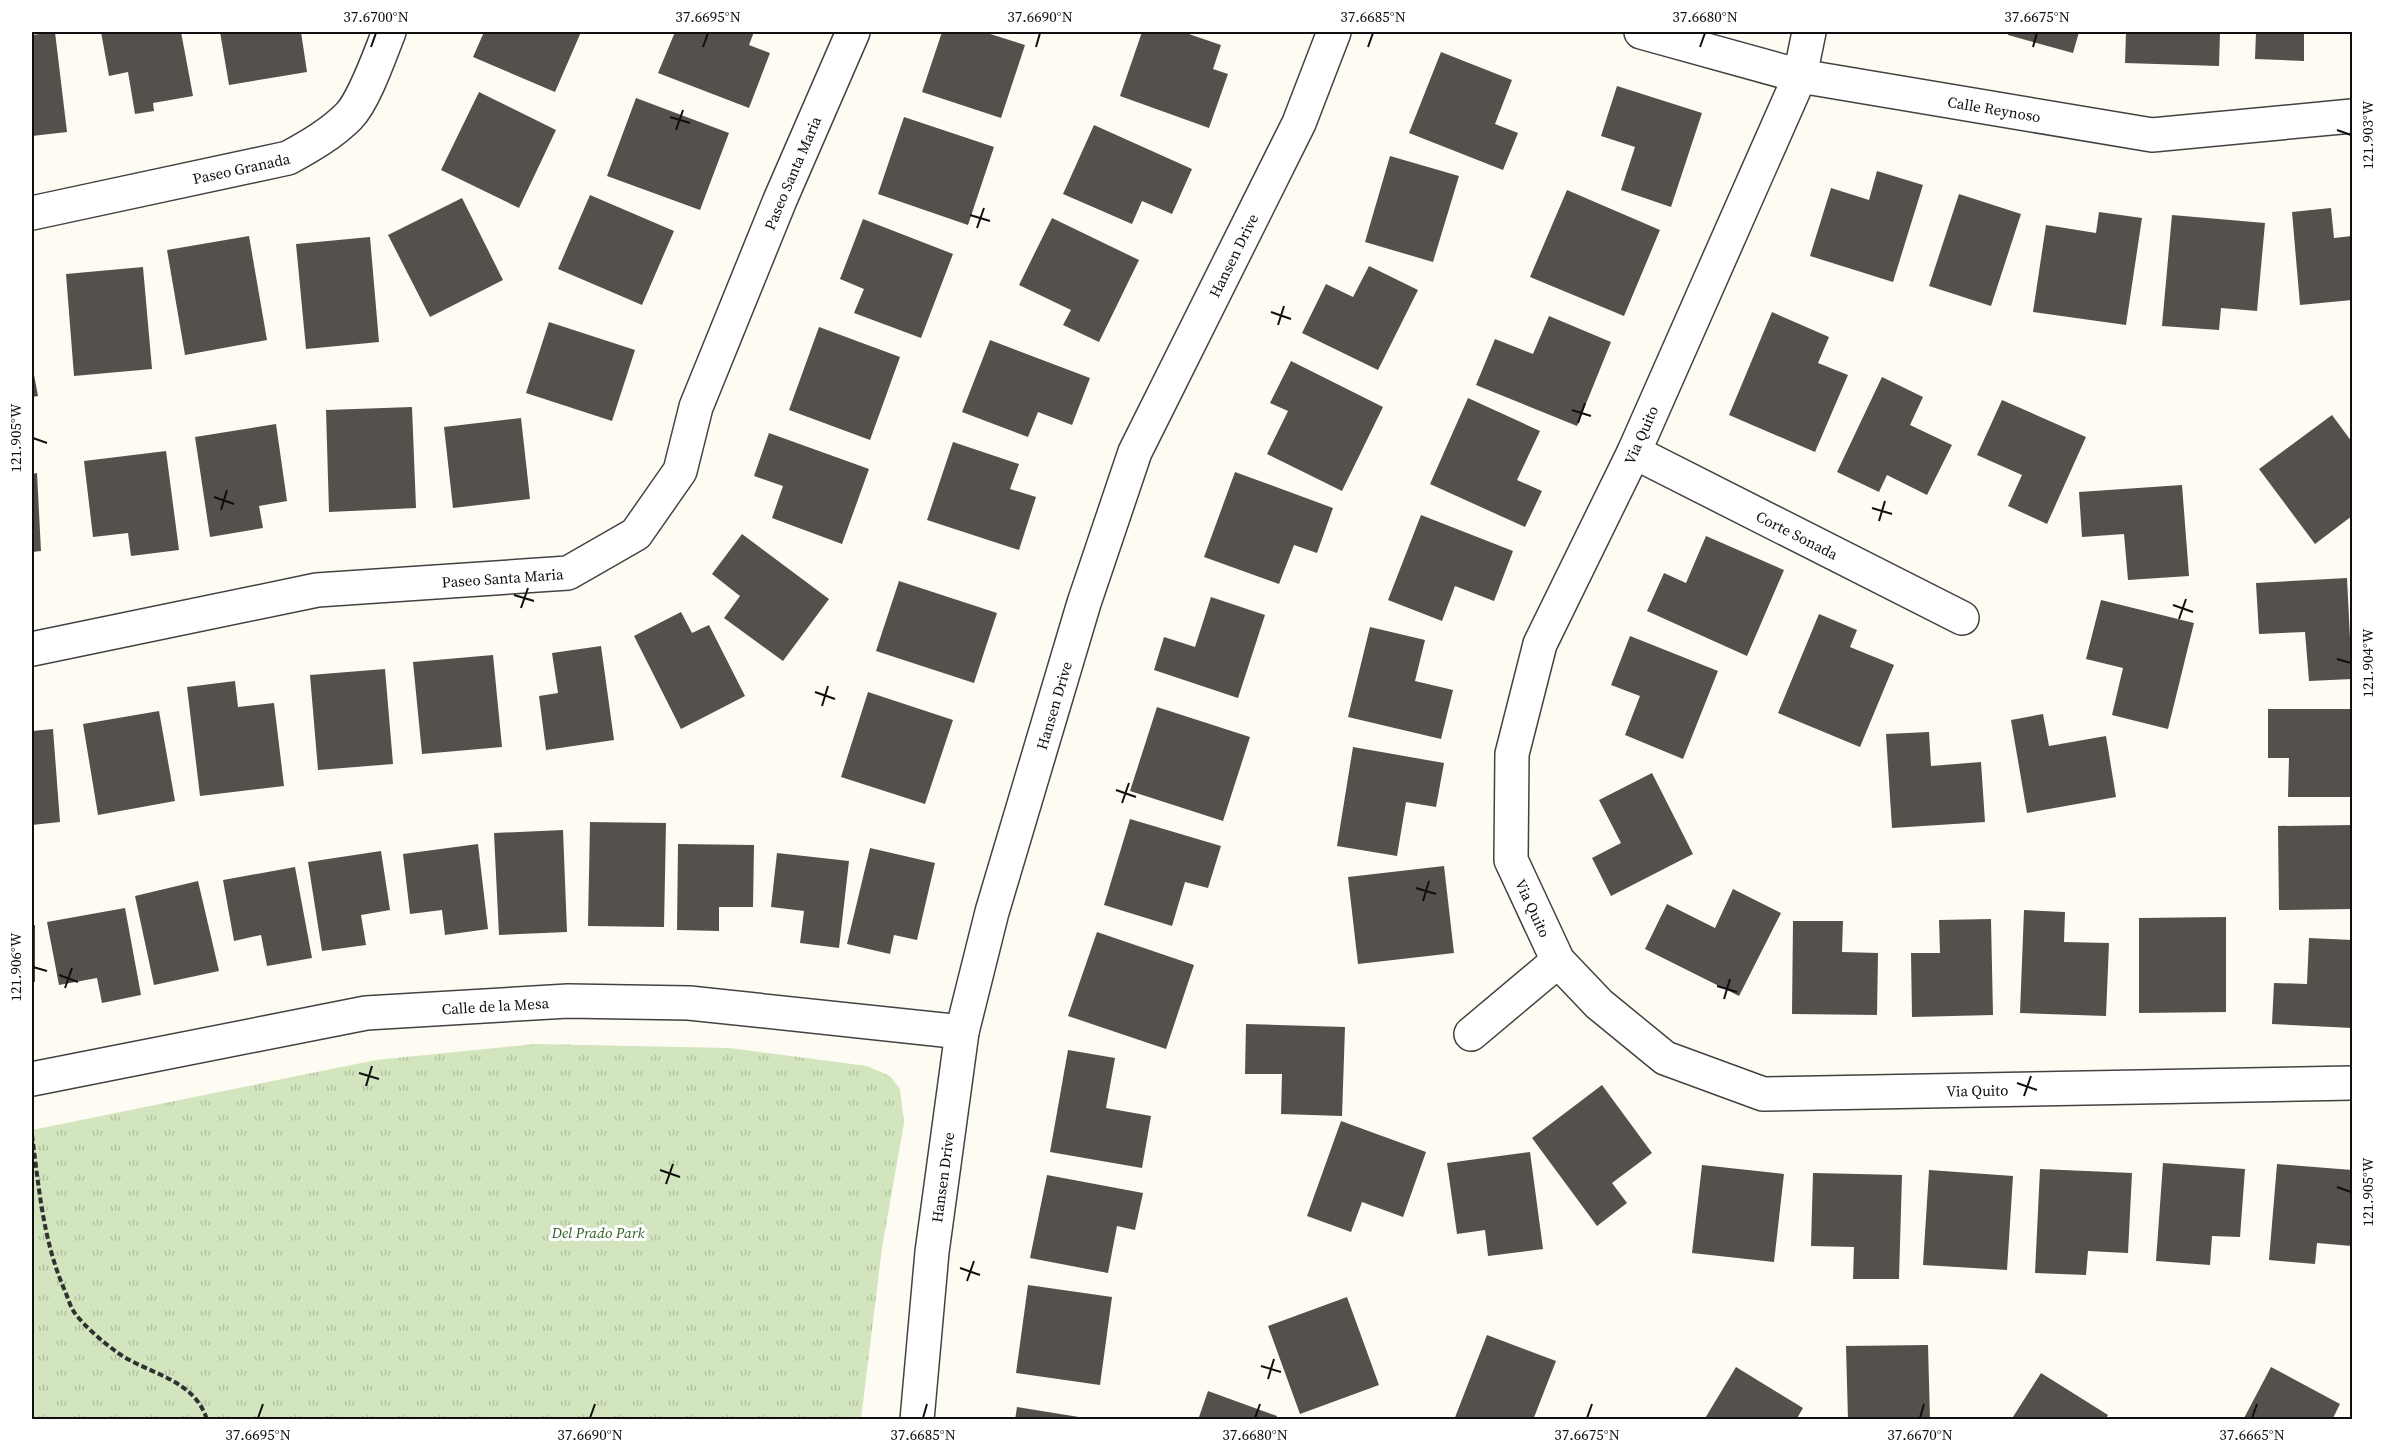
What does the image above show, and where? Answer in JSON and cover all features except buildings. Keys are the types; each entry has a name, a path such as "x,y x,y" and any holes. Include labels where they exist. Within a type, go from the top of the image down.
{"street":[{"name":"Paseo Granada","path":"32,213 288,158 321,140 351,114 389,32"},
{"name":"Paseo Santa Maria","path":"32,649 317,590 568,573 636,534 680,471 696,407 780,200 852,32"},
{"name":"Hansen Drive","path":"917,1419 932,1252 962,1032 992,912 1084,603 1135,452 1299,123 1334,32"},
{"name":"Calle Reynoso","path":"1641,32 1800,76 2152,135 2352,116"},
{"name":"Via Quito","path":"1809,32 1800,76 1634,452 1540,644 1512,754 1511,860 1558,961 1599,1004 1665,1058 1763,1094 2352,1083"},
{"name":"Corte Sonada","path":"1634,452 1962,618"},
{"path":"1472,1034 1558,961"},
{"name":"Calle de la Mesa","path":"32,1078 366,1013 568,1001 688,1003 962,1032"}],"path":[{"path":"32,1135 46,1231 57,1272 74,1311 94,1333 119,1354 149,1368 189,1392 207,1419"}],"green space":[{"name":"Del Prado Park","path":"536,1044 729,1048 867,1066 890,1076 900,1089 904,1123 882,1248 861,1419 32,1419 32,1130 376,1060"}]}
